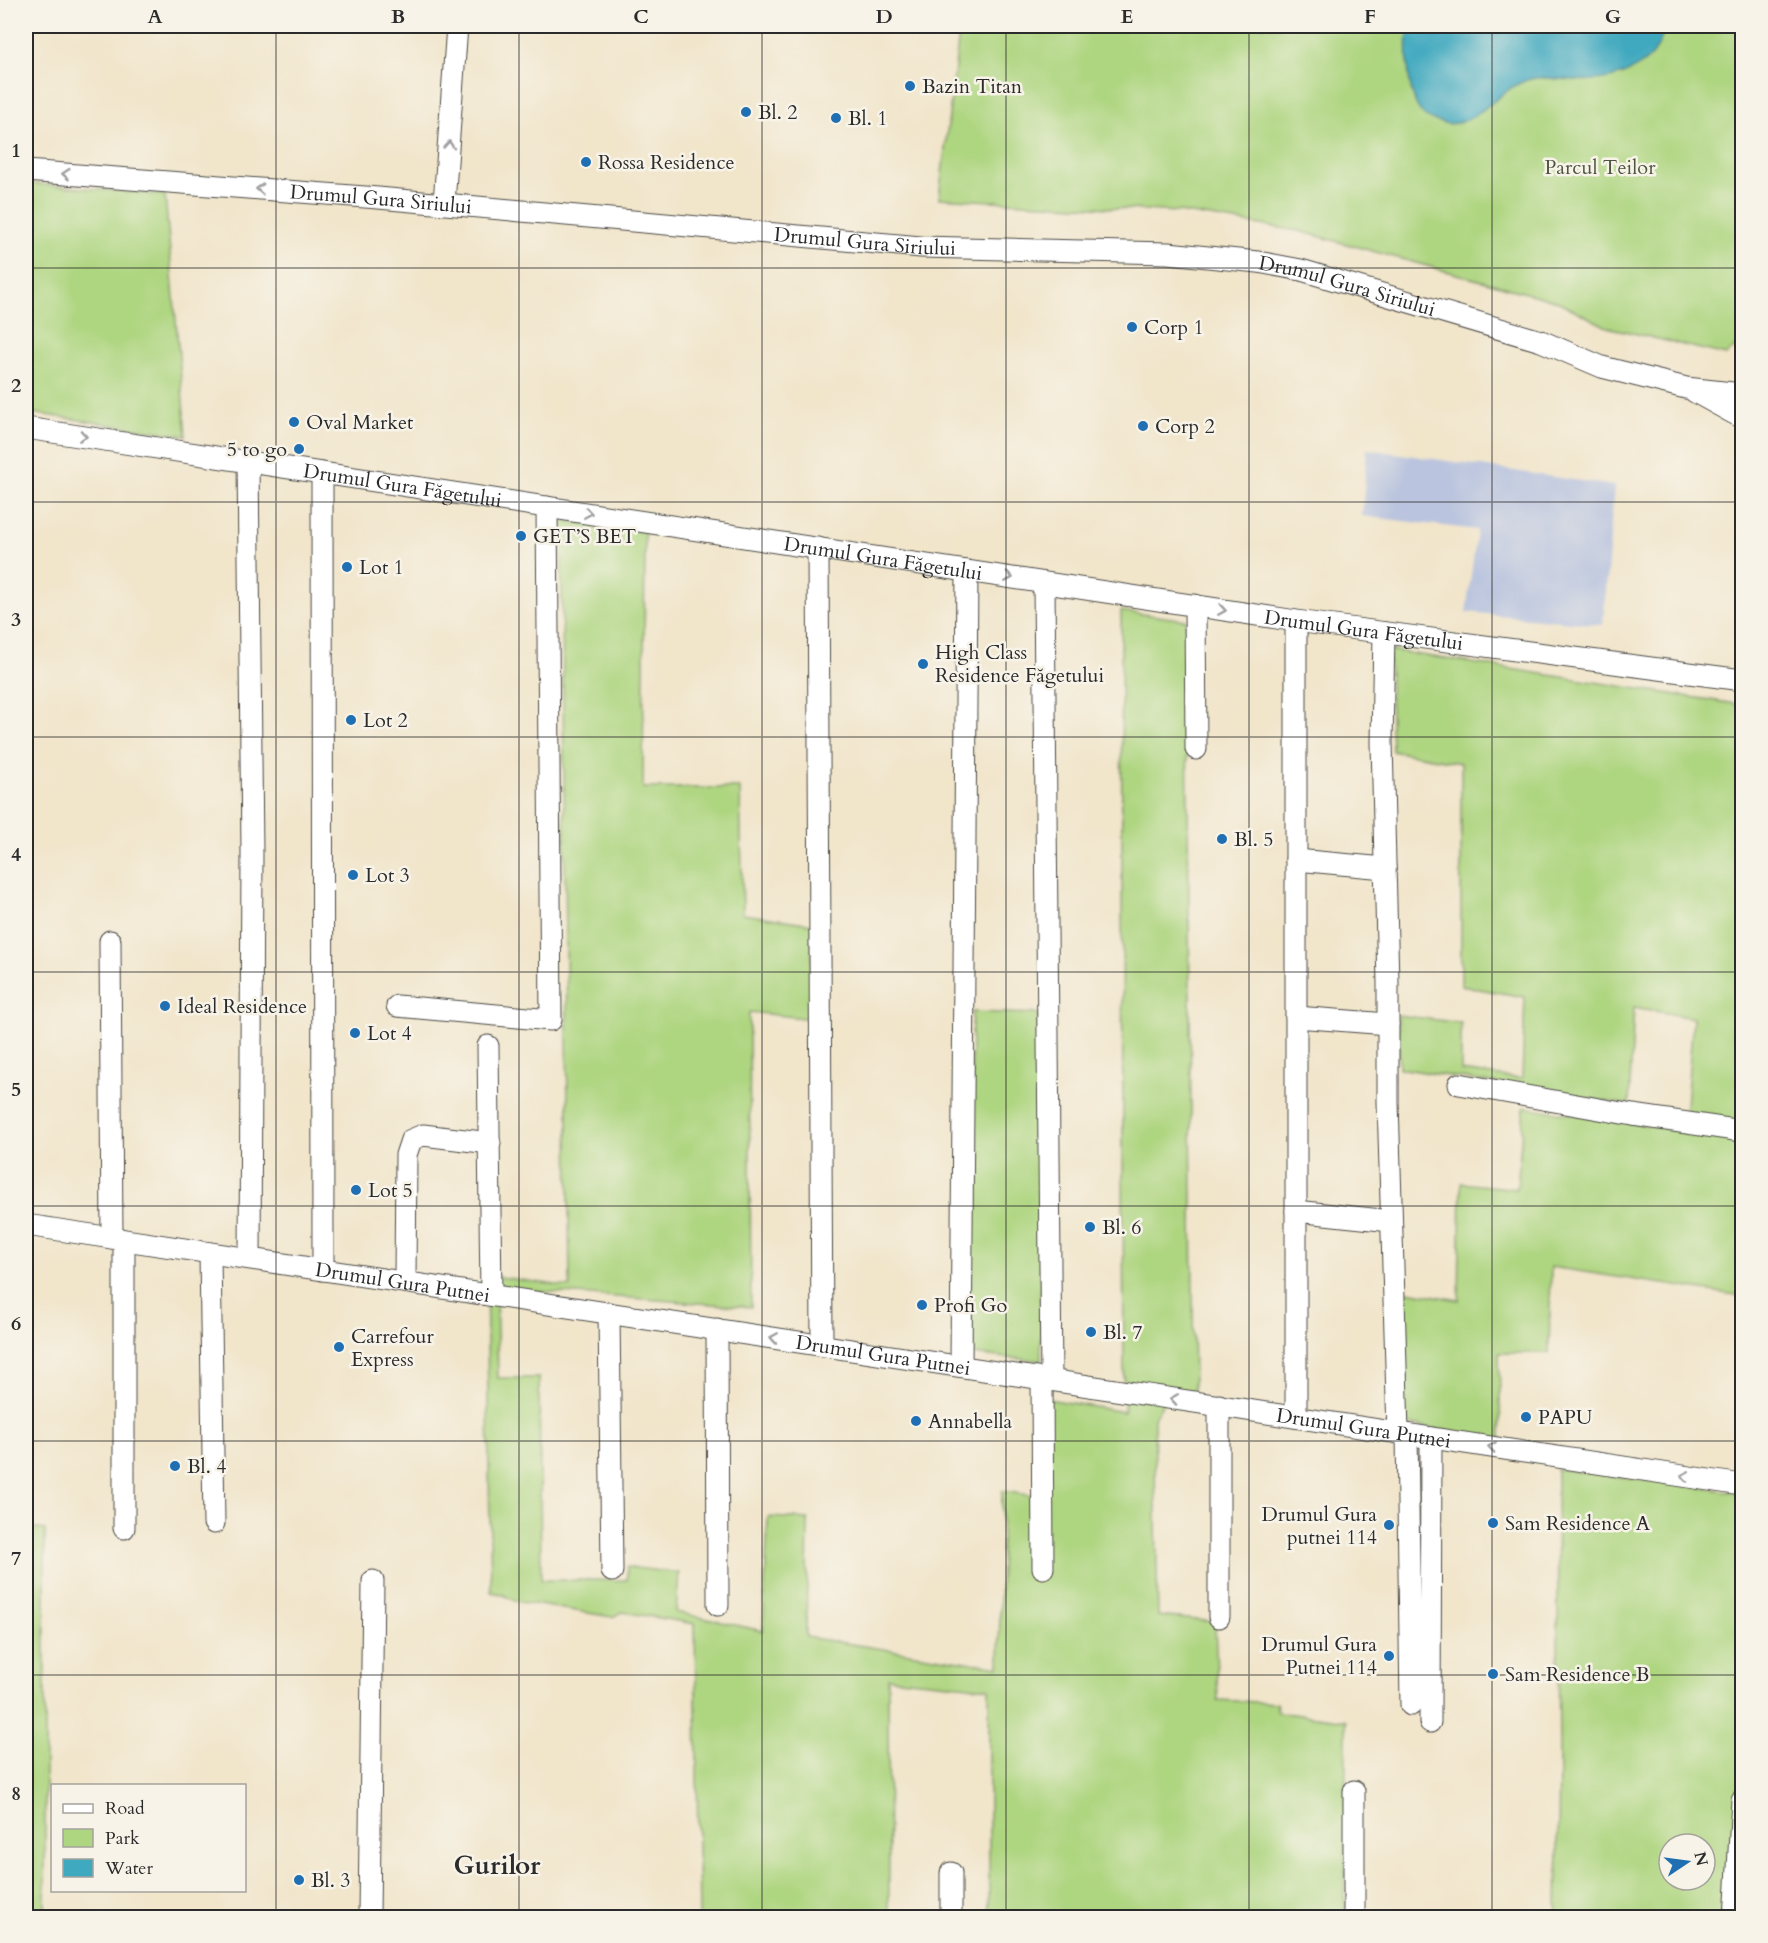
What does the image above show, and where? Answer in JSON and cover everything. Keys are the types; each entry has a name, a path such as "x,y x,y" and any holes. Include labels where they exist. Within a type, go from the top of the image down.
{"street":[{"path":"444,203 457,26"},
{"name":"Drumul Gura Siriului","path":"26,171 444,203 921,247 1168,254 1258,262 1301,270 1541,341 1602,367 1686,388 1743,394"},
{"name":"Drumul Gura Siriului","path":"1686,388 1743,418"},
{"name":"Drumul Gura Făgetului","path":"26,428 1296,621 1743,680"},
{"path":"248,461 252,853 250,1258"},
{"path":"322,473 323,1270"},
{"path":"397,1006 551,1020 547,507"},
{"path":"818,548 822,1345"},
{"path":"961,1366 967,571"},
{"path":"1043,1568 1046,1379 1044,582"},
{"path":"1195,605 1196,749"},
{"path":"1296,621 1296,1417"},
{"path":"1384,633 1382,742 1391,1221 1402,1433 1411,1705"},
{"path":"1296,860 1385,868"},
{"path":"110,941 123,1528"},
{"path":"1296,1017 1388,1024"},
{"path":"488,1046 491,1295"},
{"path":"1459,1084 1633,1115 1743,1131"},
{"path":"405,1282 406,1155 411,1140 423,1136 490,1143"},
{"path":"1296,1211 1391,1221"},
{"name":"Drumul Gura Putnei","path":"26,1224 1743,1485"},
{"path":"210,1253 214,1523"},
{"path":"609,1313 612,1570"},
{"path":"717,1329 718,1605"},
{"path":"1219,1405 1219,1617"},
{"path":"1430,1722 1431,1438"},
{"path":"369,1917 373,1581"},
{"path":"1354,1791 1354,1917"},
{"path":"1735,1917 1743,1800"},
{"path":"951,1873 951,1917"}],"shaded area":[{"path":"1367,449 1614,486 1603,625 1466,612 1477,530 1362,516"}],"green space":[{"name":"Parcul Teilor","path":"960,26 1742,26 1742,342 1726,355 1607,327 1559,302 1299,231 1179,212 939,198"},
{"path":"26,183 165,195 186,436 26,412"},
{"path":"561,520 645,532 643,788 740,788 743,914 812,924 812,1019 749,1012 751,1307 496,1288 498,1378 539,1378 541,1580 627,1580 627,1567 679,1573 676,1612 763,1631 768,1517 808,1519 806,1637 999,1667 1002,1491 1046,1498 1047,1399 1124,1412 1121,611 1186,620 1194,1396 1170,1390 1154,1418 1158,1616 1215,1622 1218,1700 1276,1703 1278,1712 1346,1721 1345,1917 989,1917 989,1688 888,1678 889,1917 699,1917 695,1624 623,1612 612,1617 515,1601 502,1594 491,1592 486,1275 570,1287"},
{"path":"1389,650 1742,705 1742,1296 1551,1267 1549,1353 1499,1353 1501,1441 1401,1423 1401,1290 1459,1300 1461,1183 1517,1189 1524,1107 1684,1131 1693,1018 1634,1007 1629,1105 1399,1068 1398,1015 1461,1023 1461,1071 1522,1079 1525,997 1461,986 1461,763 1392,751"},
{"path":"972,1012 1039,1014 1041,1361 970,1354"},
{"path":"1557,1469 1742,1493 1742,1917 1557,1917 1559,1762"},
{"path":"26,1527 45,1530 45,1917 26,1917"}],"water":[{"path":"1408,26 1663,26 1662,37 1654,52 1632,70 1612,77 1592,80 1531,79 1509,90 1470,118 1448,124 1426,117 1414,100 1409,74"}],"place":[{"name":"Bazin Titan","path":"910,86"},
{"name":"Bl. 2","path":"746,112"},
{"name":"Bl. 1","path":"836,118"},
{"name":"Rossa Residence","path":"586,162"},
{"name":"Corp 1","path":"1132,327"},
{"name":"Oval Market","path":"294,422"},
{"name":"Corp 2","path":"1143,426"},
{"name":"5 to go","path":"299,449"},
{"name":"GET’S BET","path":"521,536"},
{"name":"Lot 1","path":"347,567"},
{"name":"High Class Residence Făgetului","path":"923,664"},
{"name":"Lot 2","path":"351,720"},
{"name":"Bl. 5","path":"1222,839"},
{"name":"Lot 3","path":"353,875"},
{"name":"Ideal Residence","path":"165,1006"},
{"name":"Lot 4","path":"355,1033"},
{"name":"Lot 5","path":"356,1190"},
{"name":"Bl. 6","path":"1090,1227"},
{"name":"Profi Go","path":"922,1305"},
{"name":"Bl. 7","path":"1091,1332"},
{"name":"Carrefour Express","path":"339,1347"},
{"name":"PAPU","path":"1526,1417"},
{"name":"Annabella","path":"916,1421"},
{"name":"Bl. 4","path":"175,1466"},
{"name":"Sam Residence A","path":"1493,1523"},
{"name":"Drumul Gura putnei 114","path":"1389,1525"},
{"name":"Drumul Gura Putnei 114","path":"1389,1656"},
{"name":"Sam Residence B","path":"1493,1674"},
{"name":"Bl. 3","path":"299,1880"}],"district":[{"name":"Gurilor","path":"497,1865"}]}
